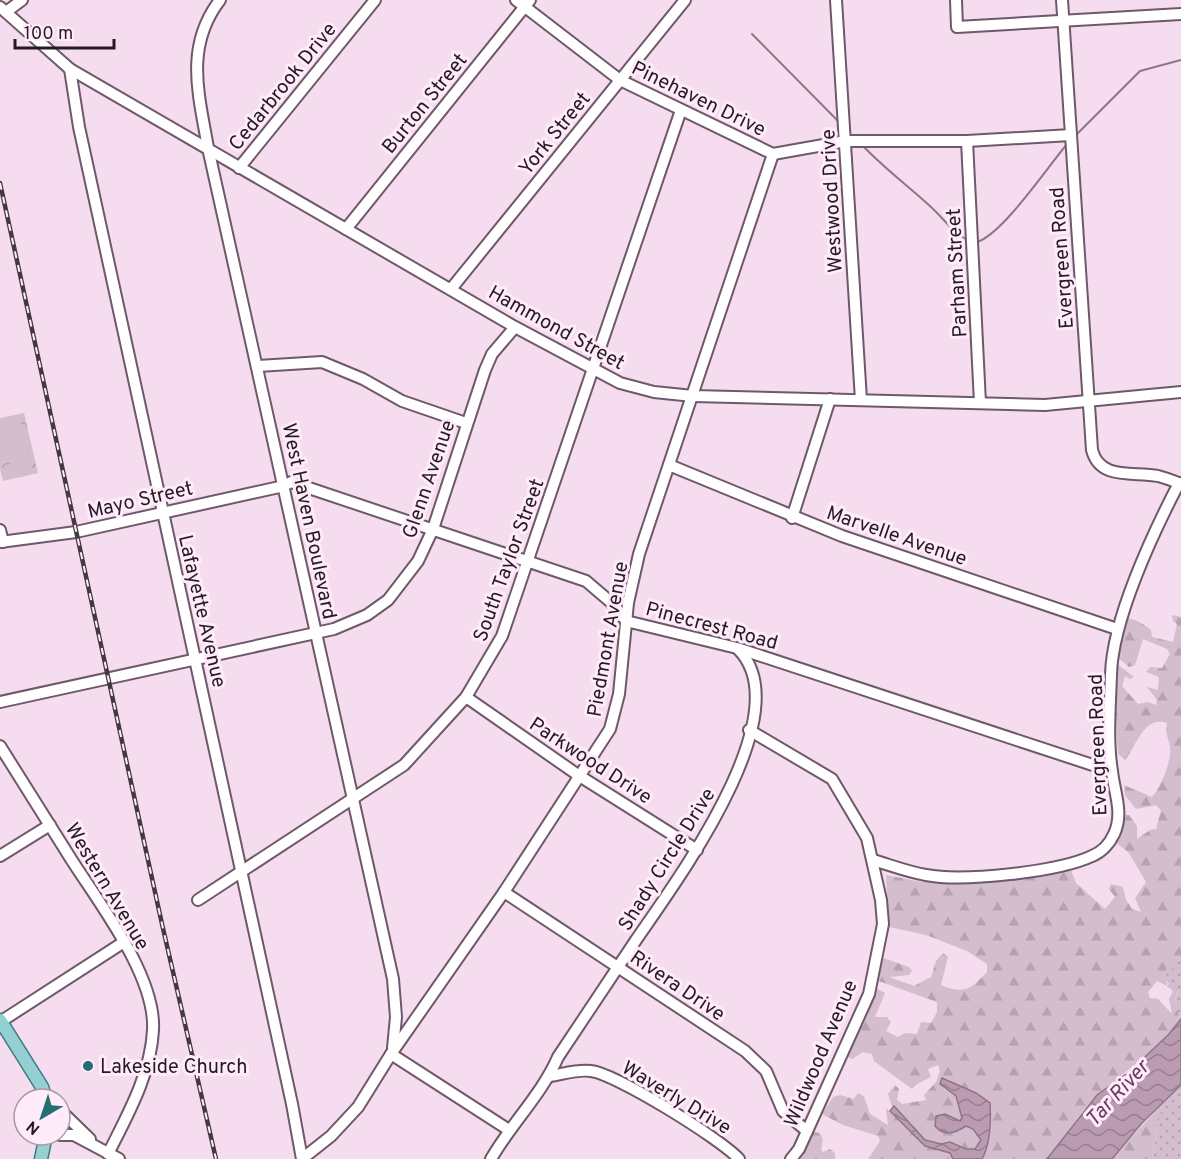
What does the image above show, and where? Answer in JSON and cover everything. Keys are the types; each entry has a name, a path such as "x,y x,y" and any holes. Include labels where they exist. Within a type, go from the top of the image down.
{"main road":[{"path":"0,1021 41,1087"}],"street":[{"path":"3,9 22,0"},
{"name":"West Haven Boulevard","path":"220,0 205,27 195,63 208,148 393,979 396,1017 391,1054"},
{"name":"Cedarbrook Drive","path":"239,168 375,0"},
{"name":"York Street","path":"451,289 685,0"},
{"name":"Westwood Drive","path":"836,0 861,400"},
{"path":"956,0 957,27 1181,14"},
{"name":"Evergreen Road","path":"873,860 926,875 953,877 1032,870 1078,862 1095,855 1107,846 1114,834 1119,810 1112,771 1111,673 1117,629 1161,518 1180,484 1158,476 1116,472 1101,466 1094,459 1088,403 1062,0"},
{"name":"Pinehaven Drive","path":"524,2 620,81 773,154 846,141 967,141 1071,135"},
{"name":"Burton Street","path":"345,229 524,2"},
{"name":"Hammond Street","path":"3,9 70,69 515,327 594,371 639,388 693,396 980,403 1088,403 1181,392"},
{"name":"Lafayette Avenue","path":"70,69 79,127 302,1159"},
{"name":"South Taylor Street","path":"198,900 241,869 404,765 466,698 502,636 681,110"},
{"name":"Parham Street","path":"967,141 980,403"},
{"name":"Piedmont Avenue","path":"302,1159 346,1122 504,892 610,729 615,716 626,621 639,554 773,154"},
{"name":"Glenn Avenue","path":"0,702 316,632 358,619 388,600 418,561 433,529 466,423 492,354 515,327"},
{"path":"258,366 322,362 363,378 402,401 466,423"},
{"path":"792,518 830,399"},
{"name":"Marvelle Avenue","path":"669,465 792,518 1117,629"},
{"name":"Pinecrest Road","path":"284,486 291,482 586,582 609,599 626,621 737,648 1112,771"},
{"name":"Mayo Street","path":"1,542 76,532 284,486"},
{"path":"0,530 1,542"},
{"name":"Shady Circle Drive","path":"550,1076 558,1057 697,850 730,792 749,730 757,681 747,658 737,648"},
{"name":"Parkwood Drive","path":"466,698 578,775 697,850"},
{"name":"Wildwood Avenue","path":"749,730 832,779 859,822 879,881 883,924 869,993 807,1131 792,1159"},
{"name":"Western Avenue","path":"0,747 124,942 148,997 153,1029 148,1060 109,1154"},
{"path":"0,856 50,825"},
{"name":"Rivera Drive","path":"504,892 760,1063 783,1111 807,1131"},
{"path":"0,1021 124,942"},
{"path":"391,1054 508,1130"},
{"name":"Waverly Drive","path":"550,1076 580,1071 604,1074 709,1134 739,1159"},
{"path":"491,1159 508,1130 550,1076"},
{"path":"72,1121 109,1154"},
{"path":"72,1135 109,1154"}],"green space":[{"path":"24,413 38,473 3,481 0,469 0,418"},
{"path":"20,418 22,429 0,434 0,423"},
{"path":"23,432 25,443 2,448 0,437"},
{"path":"26,447 28,457 5,462 3,451"},
{"path":"29,460 31,471 8,476 6,465"},
{"path":"1172,615 1181,617 1181,960 1173,963 1180,969 1175,970 1166,965 1167,986 1157,981 1148,992 1150,998 1158,999 1172,1014 1169,999 1173,991 1178,990 1175,1000 1180,1020 1151,1050 1091,1101 1047,1159 982,1159 988,1146 990,1114 948,1079 943,1088 955,1096 962,1118 960,1121 945,1114 959,1131 966,1126 973,1129 981,1140 975,1149 966,1149 950,1142 942,1144 925,1140 892,1107 888,1094 895,1085 899,1089 897,1100 902,1104 926,1100 924,1095 936,1082 940,1071 938,1065 928,1069 931,1077 912,1089 874,1061 872,1054 863,1052 852,1059 846,1056 874,987 885,993 875,1017 887,1017 891,1022 886,1031 898,1037 905,1033 917,1034 921,1022 931,1023 937,1012 937,1002 876,980 883,958 909,967 912,971 909,975 889,977 914,986 931,977 936,961 943,953 948,957 941,985 956,990 967,989 976,983 987,972 987,964 967,951 926,935 889,927 886,875 922,882 989,879 1071,870 1076,883 1105,909 1115,897 1109,889 1111,884 1123,887 1126,900 1132,909 1141,912 1135,898 1146,882 1129,853 1114,841 1125,815 1129,815 1137,826 1137,839 1150,830 1156,829 1161,810 1156,805 1136,809 1125,795 1124,785 1152,797 1165,774 1170,747 1167,723 1159,722 1147,727 1125,760 1118,754 1114,691 1117,664 1134,677 1130,679 1125,676 1122,686 1138,704 1148,702 1156,705 1157,700 1147,687 1158,690 1159,677 1146,672 1150,667 1162,668 1170,654 1167,649 1143,639 1135,665 1129,667 1117,657 1124,618 1135,620 1151,630 1152,637 1173,642 1177,624 1173,621"},
{"path":"1181,960 1180,1020 1175,1000 1178,991 1173,991 1167,986 1169,984 1165,978 1166,965 1179,969 1172,962"},
{"path":"1181,1085 1181,1159 1152,1159 1162,1104"},
{"path":"858,1093 864,1096 870,1114 888,1125 886,1108 923,1141 950,1153 953,1159 868,1159 880,1141 878,1136 843,1125 822,1114 833,1097 840,1095 854,1099"},
{"path":"1162,1104 1152,1159 1112,1159"},
{"path":"810,1131 819,1133 823,1139 821,1150 823,1152 830,1149 835,1153 835,1159 796,1159"}],"water":[{"name":"Tar River","path":"1181,1019 1181,1085 1142,1123 1112,1159 1047,1159 1097,1095 1129,1072 1168,1035"},
{"path":"942,1078 976,1093 990,1103 989,1139 982,1159 953,1159 950,1153 925,1146 890,1111 894,1106 925,1140 941,1144 950,1142 966,1149 975,1149 981,1140 973,1129 966,1126 946,1133 935,1126 936,1116 945,1114 960,1121 962,1118 956,1096 940,1084"}],"waterway":[{"path":"752,34 839,122"},
{"path":"1074,137 1140,71 1181,60"},
{"path":"977,242 988,236 1012,213 1068,143"},
{"path":"862,145 953,230 969,241"}],"railway":[{"path":"0,183 162,924 216,1159"}],"place":[{"name":"Lakeside Church","path":"88,1066"}]}
